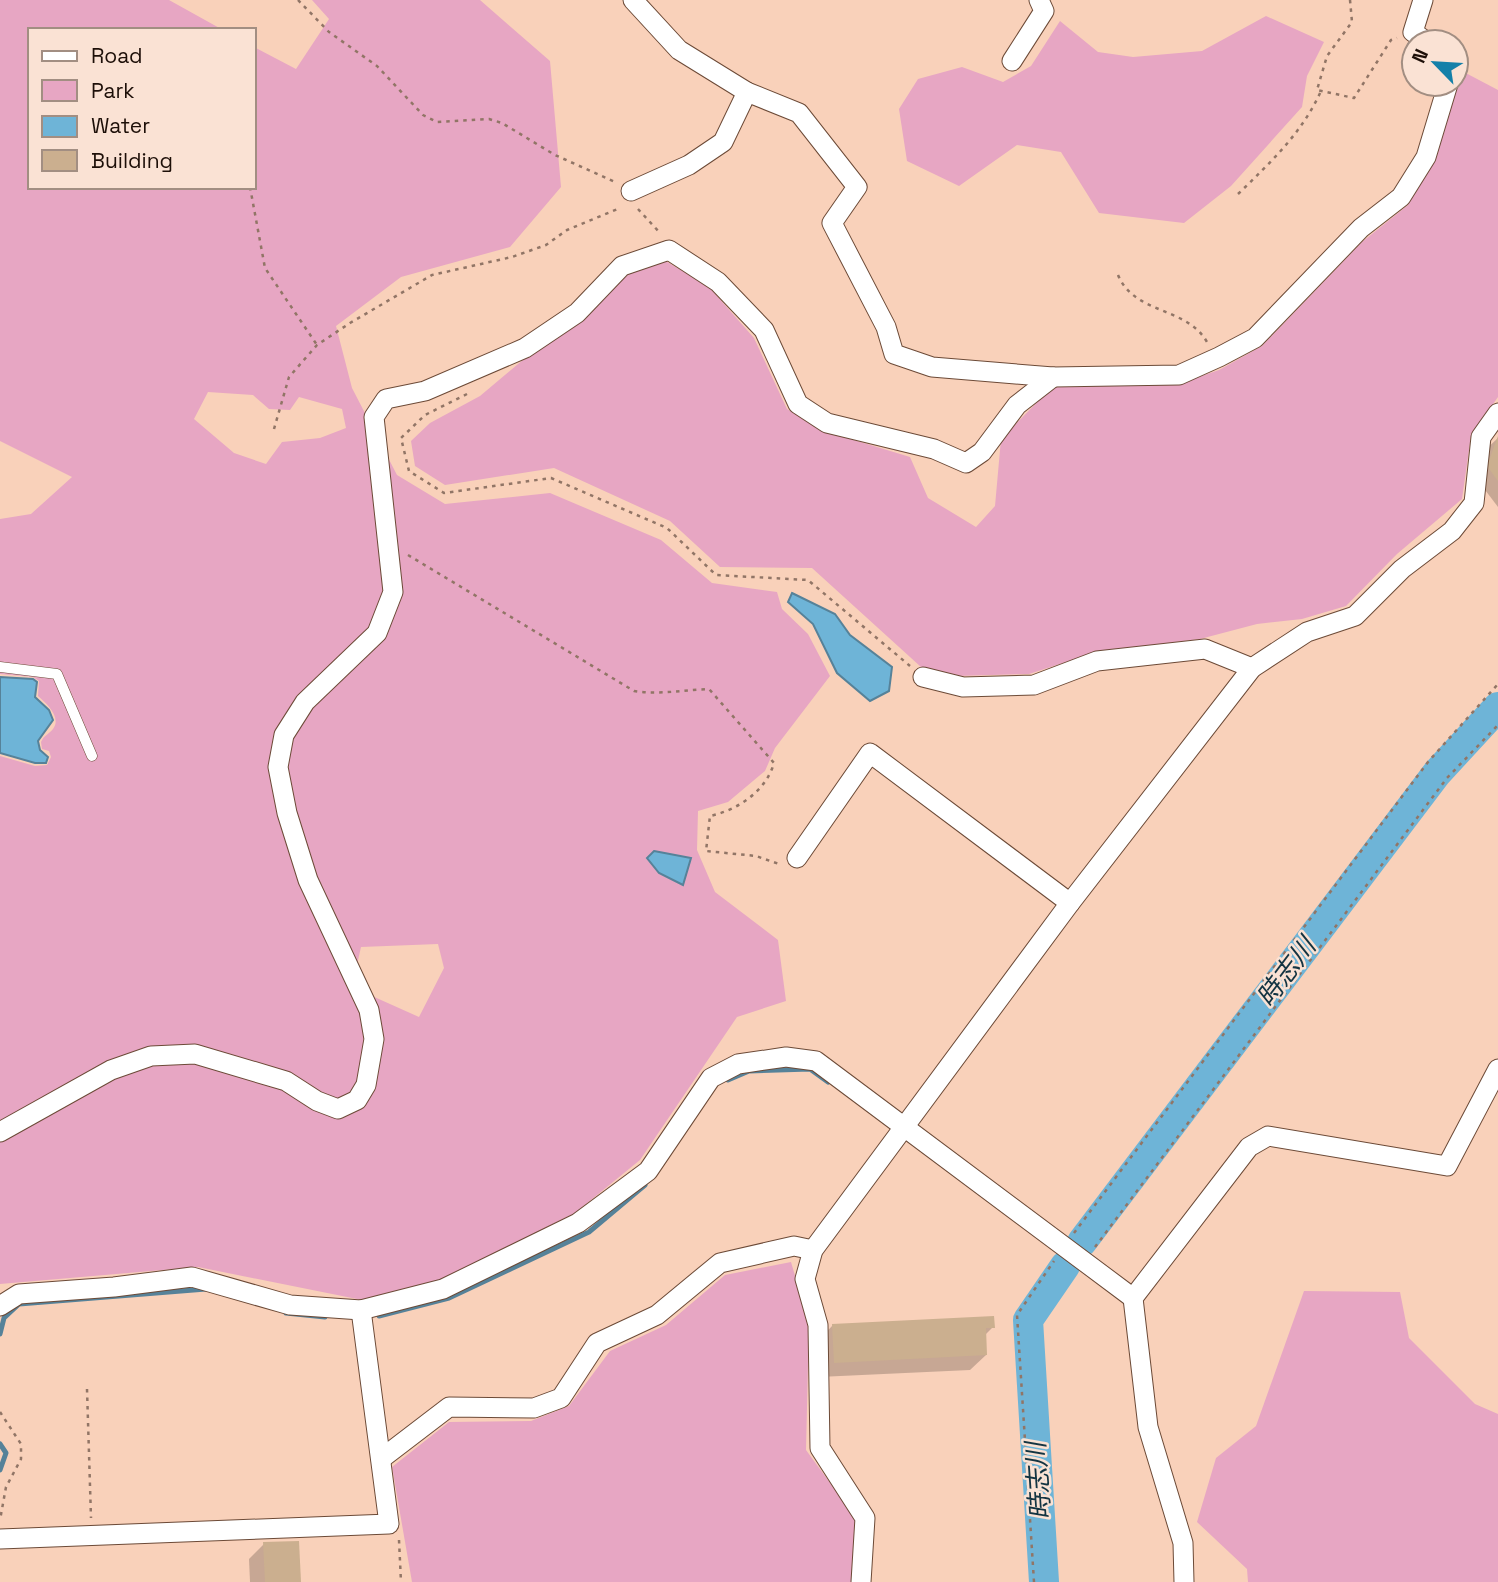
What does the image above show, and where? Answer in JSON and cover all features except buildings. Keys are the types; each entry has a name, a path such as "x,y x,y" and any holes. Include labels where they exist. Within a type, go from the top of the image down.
{"street":[{"path":"633,0 679,50 747,92 799,113 857,187 832,222 886,327 894,354 932,367 1053,377 1179,374 1216,359 1255,338 1361,228 1401,197 1426,157 1444,98"},
{"path":"1012,61 1044,11 1039,0"},
{"path":"1421,28 1423,0"},
{"path":"631,191 689,165 723,142 747,92"},
{"path":"0,1132 111,1070 151,1056 195,1054 286,1081 317,1101 338,1109 357,1100 366,1085 374,1039 369,1010 308,880 287,813 278,767 284,734 305,702 377,633 393,592 374,417 386,399 425,391 525,348 577,313 622,265 669,250 718,282 764,330 798,404 827,423 934,449 966,463 982,452 1017,405 1053,377"},
{"path":"861,1582 865,1518 820,1448 818,1325 805,1279 813,1250 1070,903 1252,668 1307,632 1355,616 1402,569 1452,531 1474,503 1480,437 1498,413"},
{"path":"923,677 964,687 1034,685 1097,660 1205,649 1252,668"},
{"path":"797,858 870,753 1070,903"},
{"path":"0,1306 19,1294 114,1287 192,1277 290,1305 361,1310 443,1289 578,1223 648,1171 710,1078 738,1064 786,1057 816,1061 1133,1297"},
{"path":"1184,1582 1183,1543 1148,1427 1133,1297 1249,1147 1268,1136 1447,1166 1498,1069"},
{"path":"381,1459 449,1407 534,1408 561,1398 597,1343 657,1315 720,1263 794,1246 813,1250"},
{"path":"0,1539 389,1524 361,1310"}],"lane":[{"path":"0,667 57,674 92,756"}],"path":[{"path":"298,0 329,32 377,66 423,115 437,122 489,119 502,123 555,155 631,191 631,200 659,230 669,250"},
{"path":"1350,0 1352,22 1327,56 1317,90 1354,98 1391,40 1400,39"},
{"path":"1238,194 1293,138 1308,119 1321,90"},
{"path":"250,189 265,268 317,345"},
{"path":"274,429 289,377 317,345 432,275 534,249 567,230 620,208"},
{"path":"1118,275 1124,287 1141,302 1186,319 1205,338 1216,359"},
{"path":"469,393 425,415 401,438 409,471 444,493 551,478 667,528 716,575 808,580 923,677"},
{"path":"388,542 634,691 656,695 681,690 709,689 774,763 770,779 733,811 710,816 706,851 757,856 780,866 797,858"},
{"path":"1034,1582 1017,1315 1065,1246 1428,762 1498,684"},
{"path":"1085,1261 1447,778 1498,725"},
{"path":"87,1389 91,1536"},
{"path":"0,1412 21,1444 22,1459 6,1487 0,1523"},
{"path":"389,1524 399,1541 401,1582"}],"green space":[{"path":"0,0 169,0 219,28 28,28 28,189 256,189 256,48 296,69 329,19 312,0 480,0 550,61 561,187 510,247 401,277 336,326 352,388 397,475 445,504 550,493 661,540 712,583 777,592 782,609 808,634 830,676 775,748 765,771 728,802 698,811 697,850 715,892 778,940 786,1001 737,1017 640,1160 575,1213 441,1280 362,1300 198,1267 0,1284 0,756 35,766 47,765 51,757 49,751 42,749 41,742 53,729 56,720 52,711 38,696 39,681 33,677 0,674 0,519 31,514 72,477 0,441","holes":["208,392 253,395 269,409 290,410 299,397 342,409 346,428 320,438 282,442 266,464 234,453 194,419","438,944 444,968 419,1017 352,987 361,947"]},
{"path":"1266,16 1324,42 1307,76 1302,107 1231,186 1184,223 1099,213 1061,152 1017,145 959,186 907,161 899,109 918,79 962,67 1003,82 1031,66 1060,21 1098,52 1133,57 1202,51"},
{"path":"1470,75 1498,90 1498,397 1471,436 1462,499 1397,554 1346,606 1302,619 1257,624 1200,639 1097,652 1029,674 956,676 921,667 812,568 720,567 670,521 554,468 445,485 415,466 411,441 430,423 480,396 626,273 664,260 709,287 754,338 787,409 821,430 910,457 928,498 976,527 995,506 1001,439 1054,385 1181,383 1219,370 1262,346 1362,242 1408,205 1434,161 1452,98 1470,98"},
{"path":"791,1262 809,1323 806,1450 858,1521 854,1582 412,1582 392,1467 449,1422 531,1421 569,1406 610,1351 666,1325 725,1275"},
{"path":"1304,1291 1400,1292 1409,1338 1475,1404 1498,1414 1498,1582 1248,1582 1247,1569 1197,1522 1216,1458 1256,1426"}],"water":[{"path":"792,593 835,614 850,635 892,667 889,691 870,701 837,673 813,624 788,602"},
{"path":"0,677 33,679 37,682 35,697 49,710 53,720 38,741 40,750 48,757 46,763 35,763 0,753"},
{"path":"654,851 691,858 683,885 659,873 647,858"}],"waterway":[{"name":"時志川","path":"1082,1242 1437,773 1498,707"},
{"path":"728,1080 749,1071 810,1069 828,1082"},
{"path":"379,1316 449,1298 589,1232 645,1185"},
{"name":"時志川","path":"1044,1582 1028,1320 1065,1266"},
{"path":"0,1334 4,1318 19,1304 206,1289"},
{"path":"286,1313 325,1317"},
{"path":"0,1444 6,1453 0,1470"}]}
